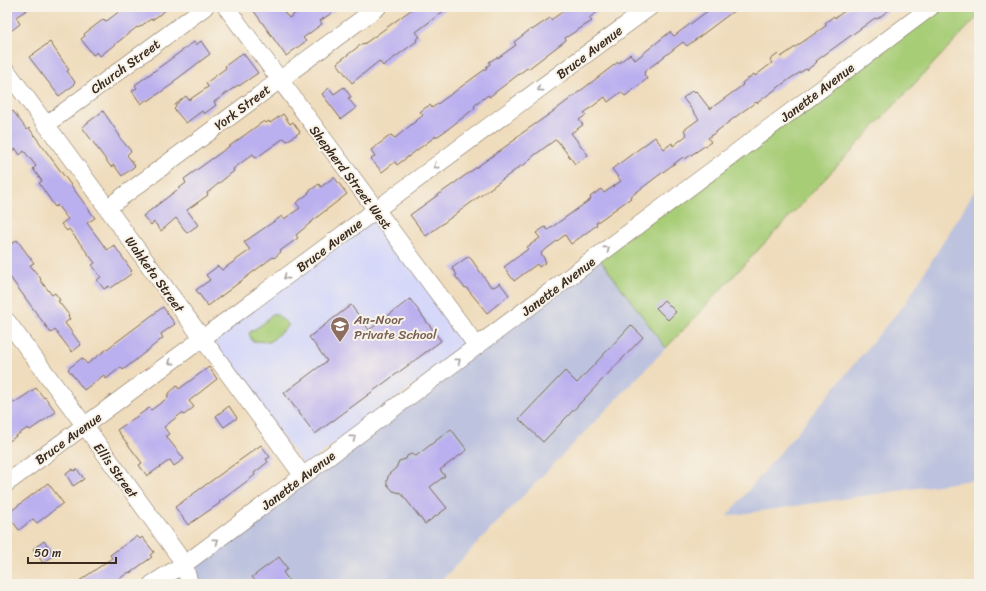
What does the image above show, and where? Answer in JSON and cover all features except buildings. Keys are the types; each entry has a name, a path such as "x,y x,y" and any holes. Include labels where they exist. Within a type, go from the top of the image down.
{"street":[{"name":"Church Street","path":"46,124 205,7"},
{"name":"Shepherd Street West","path":"226,7 477,346"},
{"name":"York Street","path":"107,208 378,7"},
{"name":"Bruce Avenue","path":"7,483 650,7"},
{"name":"Janette Avenue","path":"152,584 184,565 929,8"},
{"name":"Wahketa Street","path":"7,72 303,476"},
{"name":"Ellis Street","path":"7,321 85,426 184,565 190,584"},
{"path":"176,584 184,565"}],"shaded area":[{"path":"979,184 979,479 727,516 906,302"},
{"name":"An-Noor Private School","path":"375,218 469,345 304,466 211,341"},
{"path":"599,258 666,348 438,584 181,584 177,578"}],"green space":[{"path":"942,7 979,7 979,15 666,348 599,258"},
{"path":"272,314 276,314 289,325 270,342 252,341 249,333 264,323"}],"place":[{"name":"An-Noor Private School","path":"340,343"}]}
